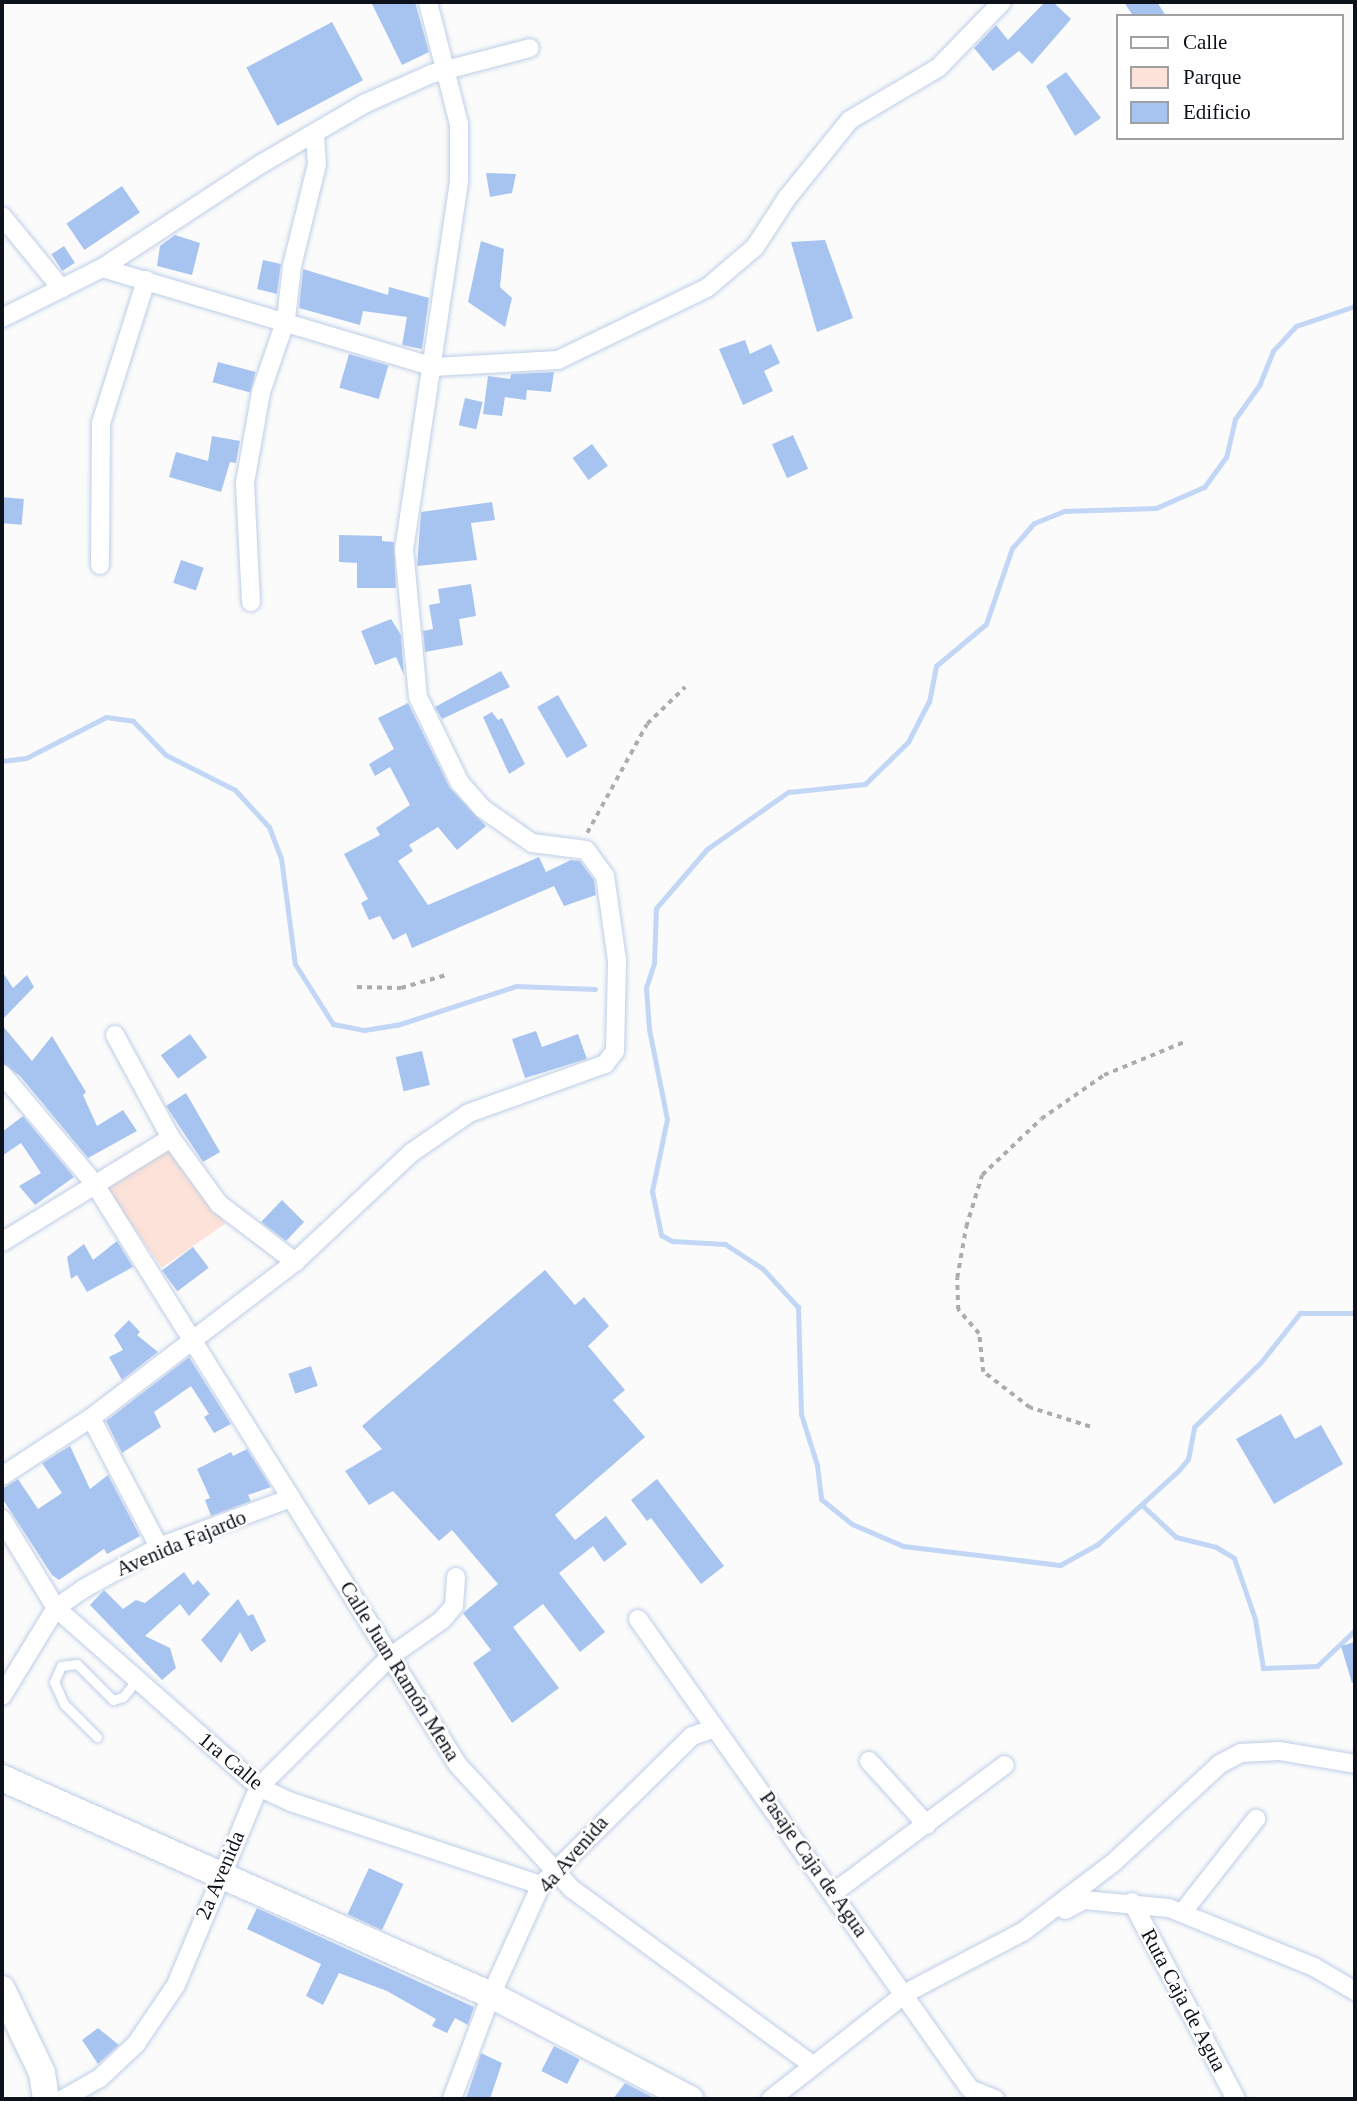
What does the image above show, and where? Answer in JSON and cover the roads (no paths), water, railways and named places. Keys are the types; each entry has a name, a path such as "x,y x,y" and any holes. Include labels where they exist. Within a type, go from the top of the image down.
{"main road":[{"path":"2,1778 491,1995 690,2099"},
{"path":"2,1989 42,2073 46,2099"}],"street":[{"path":"2,1476 91,1418 295,1262 411,1153 469,1112 611,1058 618,1018 612,902 606,876 586,850 532,843 482,808 460,783 418,697 404,551 409,494 434,367 459,180 459,124 448,69 428,2"},
{"path":"102,268 286,319 434,367 558,360 707,288 755,247 790,195 850,120 938,68 1002,2"},
{"path":"2,318 102,268 366,103 448,69 530,48"},
{"path":"251,602 245,483 261,392 286,319 292,266 317,164 315,134"},
{"path":"2,216 62,289"},
{"path":"100,565 101,423 146,280"},
{"path":"115,1035 171,1138 219,1204 295,1262"},
{"name":"Calle Juan Ramón Mena","path":"2,1074 94,1183 458,1765 572,1889 811,2064"},
{"path":"2,1242 171,1138"},
{"path":"91,1418 159,1547"},
{"name":"Avenida Fajardo","path":"2,1696 56,1608 117,1568 159,1547 291,1498"},
{"name":"1ra Calle","path":"2,1519 56,1608 259,1787 291,1802 541,1885"},
{"name":"2a Avenida","path":"64,2099 100,2078 136,2044 176,1985 218,1875 259,1787 391,1656 449,1613 454,1606 456,1577"},
{"name":"Pasaje Caja de Agua","path":"638,1619 905,1993 963,2094 995,2099"},
{"name":"4a Avenida","path":"452,2099 491,1995 541,1885 692,1736 715,1728"},
{"path":"1024,1931 1113,1863 1220,1763 1241,1754 1279,1751 1355,1763"},
{"path":"869,1761 927,1825"},
{"path":"833,1893 1005,1765"},
{"path":"1182,1913 1256,1819"},
{"path":"771,2099 811,2064 905,1993 1084,1899 1132,1902 1182,1913 1314,1967 1355,1991"},
{"name":"Ruta Caja de Agua","path":"1132,1902 1236,2099"}],"lane":[{"path":"97,1737 64,1704 54,1682 61,1666 77,1664 113,1700 123,1697 137,1680"}],"waterway":[{"path":"1355,306 1296,326 1273,351 1260,384 1235,419 1226,457 1204,487 1156,508 1064,511 1034,523 1012,548 986,624 936,666 929,701 908,742 865,784 788,792 707,849 656,908 654,963 646,988 649,1029 667,1119 652,1191 661,1235 672,1241 725,1244 763,1269 798,1307 801,1414 817,1465 821,1499 852,1524 903,1546 1060,1565 1098,1544 1179,1470 1188,1459 1194,1427 1261,1362 1300,1313 1355,1313"},
{"path":"2,761 26,758 106,717 133,721 166,755 235,790 269,827 281,858 295,964 333,1024 364,1030 397,1025 516,986 595,989"},
{"path":"1143,1506 1176,1537 1216,1547 1234,1558 1255,1619 1263,1668 1317,1666 1355,1630"}]}
